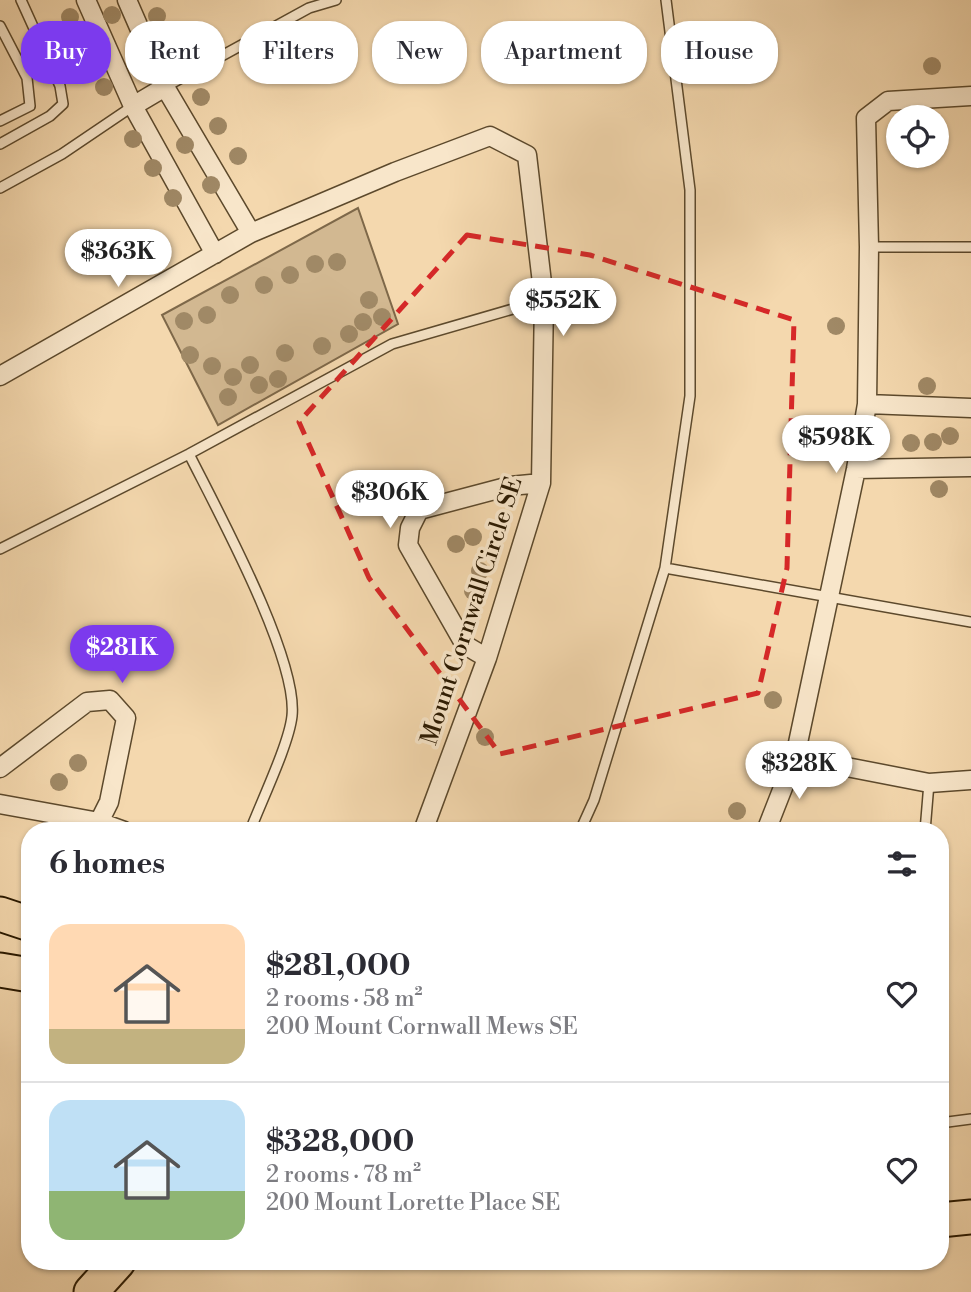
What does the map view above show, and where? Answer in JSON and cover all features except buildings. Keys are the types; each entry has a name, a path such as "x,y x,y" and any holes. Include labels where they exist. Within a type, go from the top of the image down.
{"highway":[{"path":"0,970 21,974"},
{"path":"949,1219 971,1217"},
{"path":"91,1292 111,1270"}],"street":[{"path":"86,0 132,106 215,254"},
{"path":"127,0 165,87 251,233"},
{"path":"132,106 165,87"},
{"path":"770,822 795,757 856,469 867,404 869,247 866,118 888,101 971,96"},
{"name":"Mount Cornwall Circle SE","path":"0,376 251,233 395,172 490,136 527,155 544,300 541,483 487,658 426,822"},
{"path":"867,404 971,408"},
{"path":"856,469 971,467"},
{"path":"487,658 465,645 408,545 410,528 419,510 510,486 541,483"},
{"path":"0,768 88,702 110,700 126,718 110,802 99,822 0,804"},
{"path":"795,757 929,783 971,780"}],"lane":[{"path":"0,144 50,116 63,104 60,86 21,0"},
{"path":"165,87 309,8 336,0"},
{"path":"584,822 594,800 665,568 690,396 690,190 666,0"},
{"path":"0,26 27,79 30,106 0,121"},
{"path":"0,188 62,154 132,106"},
{"path":"869,247 971,247"},
{"path":"0,549 189,454 392,344 544,300"},
{"path":"189,454 270,623 290,690 292,720 253,822"},
{"path":"665,568 829,594 971,622"},
{"path":"926,822 929,783"},
{"path":"949,1122 971,1119"}],"highlighted area":[{"path":"467,235 590,255 794,320 787,568 758,693 500,754 369,578 299,422"}],"shaded area":[{"path":"358,208 398,324 218,425 162,315"}]}
